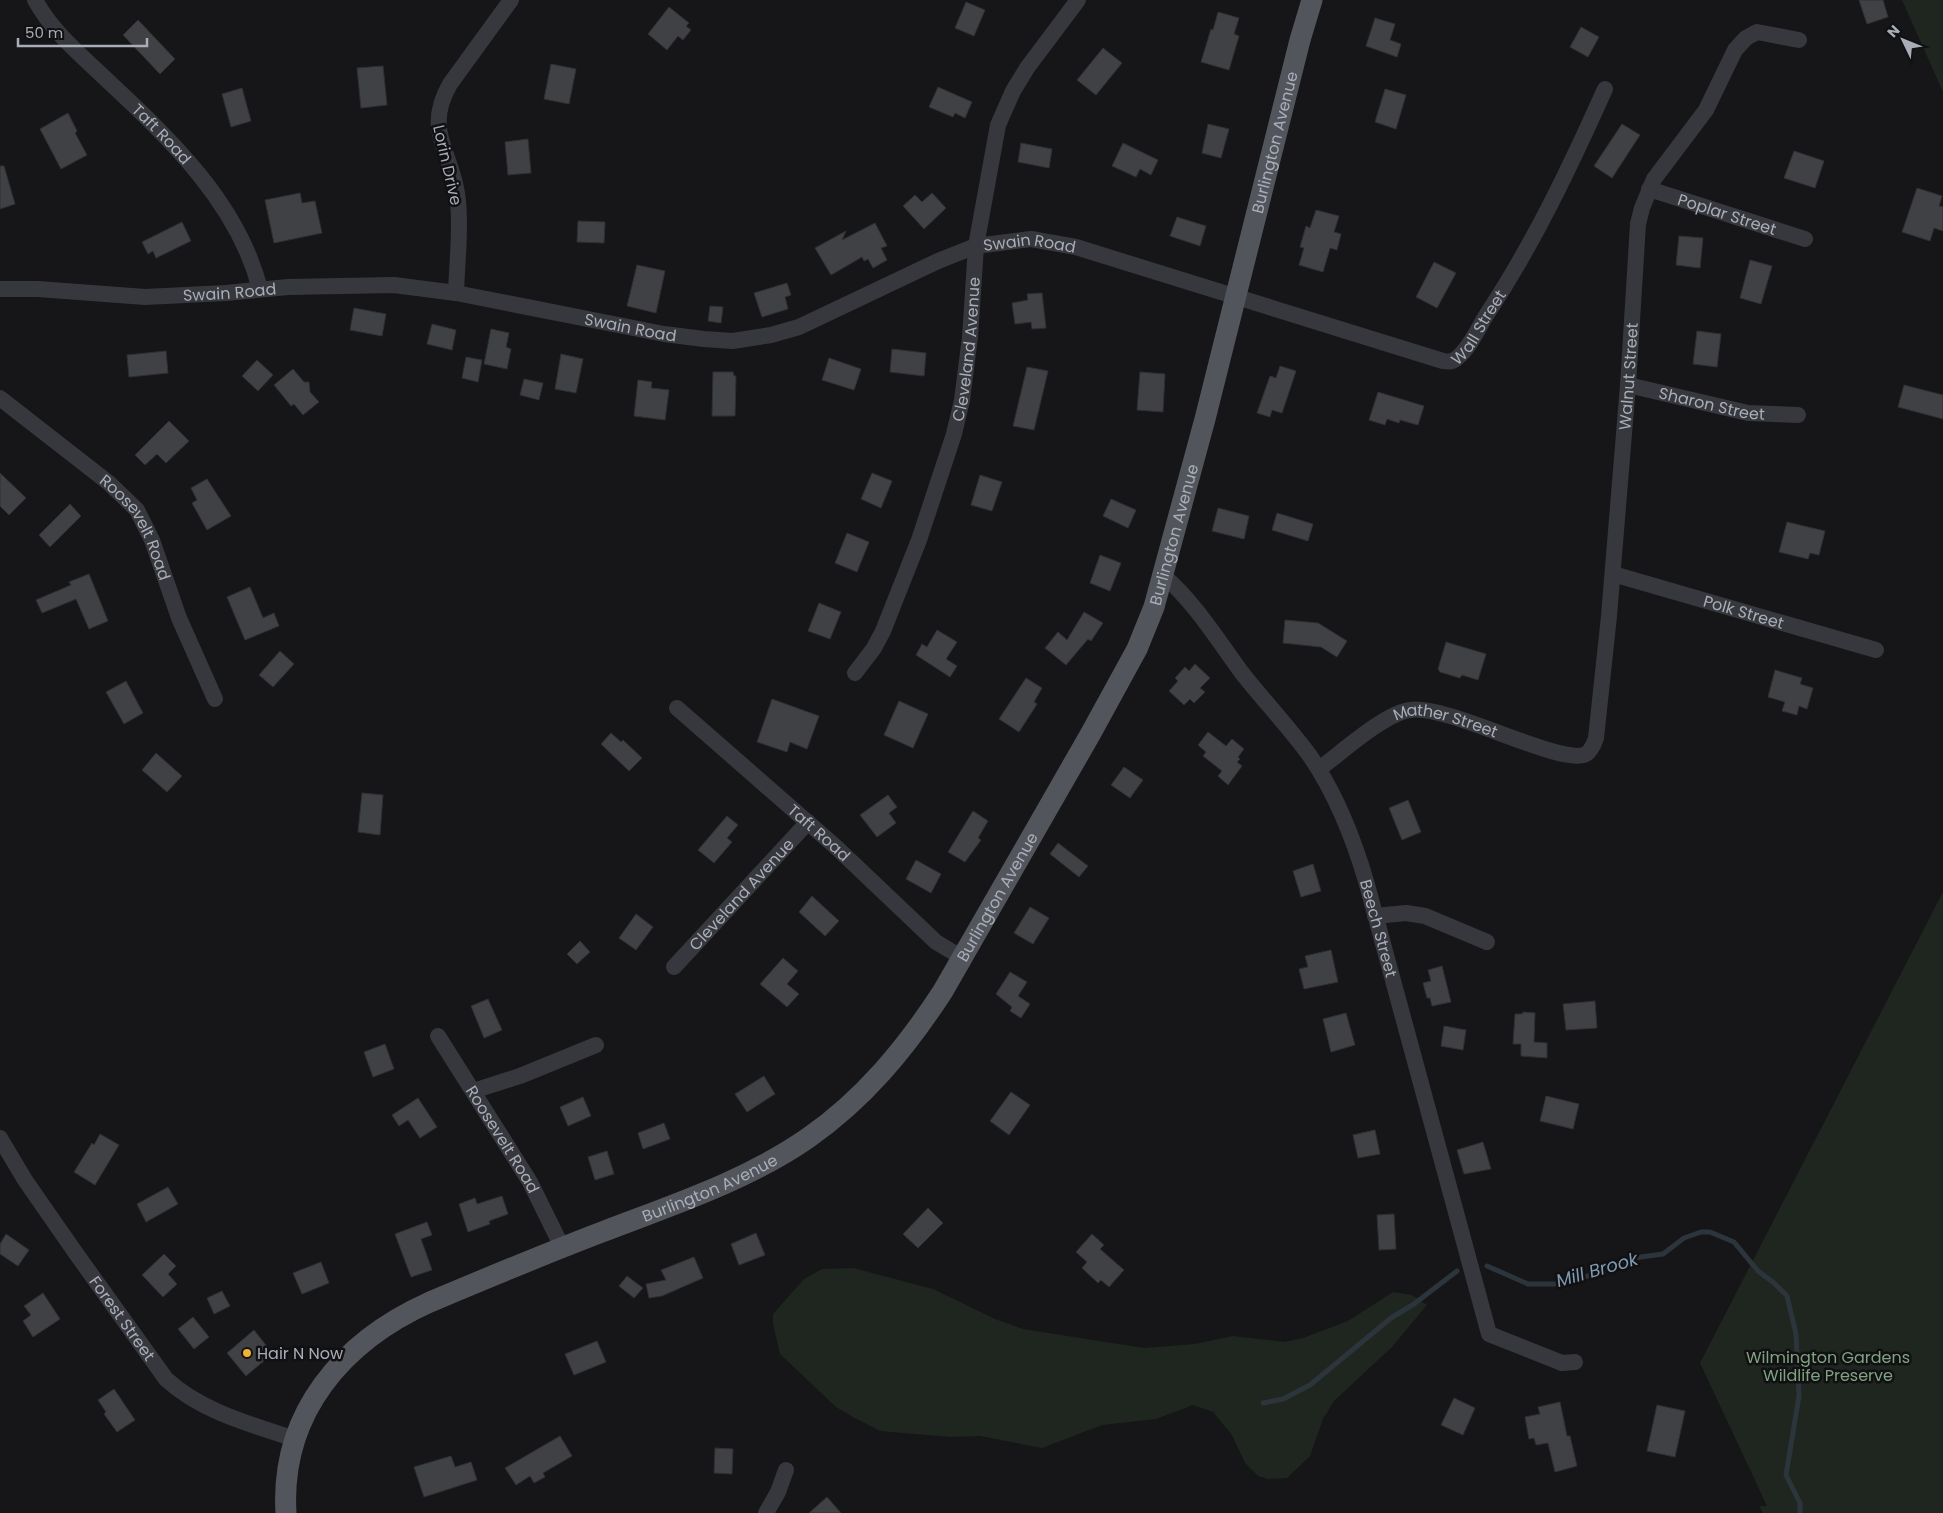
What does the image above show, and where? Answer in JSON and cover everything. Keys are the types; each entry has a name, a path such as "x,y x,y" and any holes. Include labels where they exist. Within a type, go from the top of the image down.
{"main road":[{"name":"Burlington Avenue","path":"286,1513 287,1475 295,1439 308,1411 328,1379 359,1344 376,1331 430,1302 741,1176 783,1155 810,1137 839,1113 889,1067 925,1018 1091,733 1137,649 1154,607 1236,298 1312,0"}],"street":[{"name":"Taft Road","path":"35,0 56,32 154,124 208,184 229,218 252,263 260,289"},
{"name":"Lorin Drive","path":"456,293 459,223 457,190 441,144 437,121 442,98 450,84 511,0"},
{"name":"Cleveland Avenue","path":"855,673 874,648 883,631 919,540 950,449 962,400 970,337 976,246 992,148 1003,112 1027,68 1078,0"},
{"name":"Walnut Street","path":"1586,754 1596,738 1613,574 1638,224 1649,189 1660,170 1706,110 1735,50 1746,38 1757,32 1799,40"},
{"name":"Wall Street","path":"1236,298 1443,361 1455,360 1500,294 1539,226 1572,163 1605,89"},
{"name":"Poplar Street","path":"1649,189 1805,238"},
{"name":"Swain Road","path":"0,289 23,288 145,296 355,284 394,285 456,293 664,334 704,340 742,340 772,335 799,326 938,261 976,246 1030,239 1065,244 1236,298"},
{"name":"Sharon Street","path":"1628,385 1748,413 1798,415"},
{"name":"Roosevelt Road","path":"0,398 109,483 136,510 152,540 178,618 215,699"},
{"name":"Polk Street","path":"1613,574 1876,650"},
{"name":"Beech Street","path":"1163,575 1192,604 1242,672 1299,742 1318,769 1351,833 1489,1334 1562,1363 1575,1362"},
{"name":"Taft Road","path":"676,708 808,822 936,942 961,958"},
{"name":"Mather Street","path":"1318,769 1388,718 1412,709 1450,716 1558,752 1579,756 1586,754"},
{"name":"Cleveland Avenue","path":"674,967 808,822"},
{"path":"1375,916 1406,913 1425,916 1487,942"},
{"name":"Roosevelt Road","path":"438,1036 534,1190 562,1247"},
{"path":"473,1091 520,1076 596,1045"},
{"name":"Forest Street","path":"0,1138 25,1180 166,1378 180,1390 210,1408 295,1439"},
{"path":"766,1513 775,1499 786,1470"}],"green space":[{"path":"1902,0 1943,0 1943,92"},
{"name":"Wilmington Gardens Wildlife Preserve","path":"1943,892 1943,1513 1763,1513 1759,1506 1767,1506 1700,1363"},
{"path":"853,1268 933,1289 995,1319 1023,1329 1144,1348 1195,1344 1233,1336 1284,1342 1303,1338 1348,1321 1393,1292 1412,1295 1427,1305 1392,1347 1334,1401 1323,1419 1310,1456 1287,1478 1268,1479 1258,1476 1245,1463 1232,1435 1213,1412 1193,1405 1156,1419 1102,1425 1042,1448 980,1436 950,1437 880,1431 836,1407 780,1354 773,1324 773,1314 804,1279 822,1269"}],"building":[{"path":"1859,0 1883,0 1888,17 1867,24"},
{"path":"966,2 985,10 974,36 955,28"},
{"path":"669,7 689,23 686,26 691,30 683,40 678,36 667,50 648,34"},
{"path":"1218,12 1239,18 1234,34 1239,36 1229,70 1201,62"},
{"path":"1375,18 1395,24 1390,40 1401,44 1397,57 1366,46"},
{"path":"138,20 175,59 160,74 123,35"},
{"path":"1581,27 1599,37 1588,57 1570,47"},
{"path":"1103,48 1122,63 1096,95 1077,80"},
{"path":"551,64 576,69 569,104 544,99"},
{"path":"383,66 387,105 361,108 357,68"},
{"path":"938,87 972,102 965,118 955,113 953,117 929,107"},
{"path":"242,88 251,121 231,127 222,94"},
{"path":"1385,89 1406,95 1396,129 1375,122"},
{"path":"68,113 77,131 75,133 87,155 61,169 40,129"},
{"path":"1208,124 1229,129 1221,158 1202,153"},
{"path":"1622,124 1640,135 1612,178 1594,166"},
{"path":"528,139 531,173 508,175 505,142"},
{"path":"1021,143 1052,149 1049,168 1018,162"},
{"path":"1123,143 1158,160 1151,175 1140,169 1136,177 1112,166"},
{"path":"1794,151 1824,161 1815,188 1784,178"},
{"path":"0,166 4,166 15,204 0,209"},
{"path":"1917,188 1942,196 1939,206 1943,207 1943,231 1934,228 1930,241 1902,232"},
{"path":"300,193 302,203 315,201 322,233 274,243 265,200"},
{"path":"932,193 946,208 924,229 903,206 915,195 922,202"},
{"path":"1316,210 1339,216 1334,232 1341,234 1337,250 1330,248 1323,272 1299,265 1304,248 1300,247 1306,226 1310,228"},
{"path":"1177,217 1206,226 1200,246 1170,236"},
{"path":"578,221 605,222 604,243 577,242"},
{"path":"182,222 191,241 156,258 153,251 148,254 142,242"},
{"path":"875,223 887,246 881,248 887,260 873,268 868,259 864,261 862,257 831,275 815,248 846,231 842,240"},
{"path":"1679,236 1703,238 1700,268 1676,265"},
{"path":"1750,260 1772,266 1761,304 1740,298"},
{"path":"1434,262 1456,273 1437,308 1416,297"},
{"path":"637,265 665,271 656,313 627,306"},
{"path":"787,283 791,295 785,297 788,309 762,317 754,293"},
{"path":"1042,293 1046,328 1032,329 1031,322 1015,324 1012,303 1028,300 1027,294"},
{"path":"710,306 723,307 721,323 708,321"},
{"path":"354,308 386,314 382,336 350,330"},
{"path":"432,324 456,330 452,350 427,344"},
{"path":"491,329 509,333 506,347 511,349 507,369 484,364"},
{"path":"1697,331 1721,334 1717,367 1693,364"},
{"path":"892,349 926,353 924,376 890,372"},
{"path":"166,351 168,373 129,377 127,355"},
{"path":"561,354 583,359 576,393 555,389"},
{"path":"466,357 482,360 478,382 462,378"},
{"path":"829,358 861,369 854,390 822,380"},
{"path":"257,360 273,375 258,391 242,376"},
{"path":"1280,366 1296,371 1282,413 1272,410 1270,417 1257,413 1270,376 1276,378"},
{"path":"1027,367 1048,371 1034,430 1013,426"},
{"path":"293,369 304,382 309,382 310,392 319,402 303,415 294,404 291,406 274,385"},
{"path":"713,372 733,372 734,376 736,376 735,416 712,416"},
{"path":"1140,372 1165,374 1163,412 1137,410"},
{"path":"524,379 543,383 539,400 520,395"},
{"path":"638,380 652,382 651,388 669,390 665,420 634,416"},
{"path":"1904,385 1943,395 1943,419 1898,407"},
{"path":"1378,392 1424,406 1418,425 1400,420 1399,423 1387,419 1385,425 1369,420"},
{"path":"169,421 189,441 166,463 157,454 145,465 135,455"},
{"path":"0,473 26,498 9,515 0,506"},
{"path":"872,473 892,481 881,508 861,499"},
{"path":"980,475 1002,482 992,511 971,505"},
{"path":"207,479 231,516 207,530 192,503 197,500 191,488"},
{"path":"1111,499 1136,510 1128,528 1103,516"},
{"path":"70,504 81,516 50,547 39,535"},
{"path":"1218,508 1249,516 1244,539 1212,531"},
{"path":"1277,513 1313,524 1308,541 1272,530"},
{"path":"1787,522 1825,531 1819,555 1810,553 1808,559 1779,552"},
{"path":"847,533 869,542 857,572 835,563"},
{"path":"1100,555 1121,563 1110,591 1090,583"},
{"path":"89,574 108,621 89,629 76,599 42,613 36,600 71,585 69,582"},
{"path":"250,587 263,618 274,613 279,626 245,640 227,597"},
{"path":"819,603 841,612 830,639 808,631"},
{"path":"1084,612 1103,623 1091,641 1088,639 1066,665 1045,648 1058,632 1067,640"},
{"path":"1285,620 1318,623 1347,641 1337,657 1321,647 1283,643"},
{"path":"937,630 957,642 946,659 957,666 950,677 916,655 922,644 927,647"},
{"path":"1446,642 1486,654 1478,680 1462,675 1460,678 1440,672 1438,669"},
{"path":"280,651 294,664 273,687 259,675"},
{"path":"1195,664 1210,678 1200,688 1205,692 1194,703 1190,699 1184,705 1169,691 1178,681 1175,678 1185,667 1189,671"},
{"path":"1775,670 1802,678 1800,684 1813,688 1807,709 1799,706 1797,715 1782,711 1785,702 1768,697"},
{"path":"1026,678 1042,688 1034,702 1037,704 1019,732 999,719"},
{"path":"126,681 143,713 124,724 106,692"},
{"path":"772,699 819,716 807,749 790,742 787,752 757,742"},
{"path":"899,701 928,714 913,748 884,735"},
{"path":"1208,732 1226,746 1232,739 1244,749 1237,762 1242,766 1228,785 1218,776 1222,771 1203,756 1206,752 1198,745"},
{"path":"611,733 621,742 623,740 642,758 629,771 601,744"},
{"path":"156,753 182,776 167,792 142,770"},
{"path":"1124,767 1143,780 1130,798 1111,785"},
{"path":"362,793 383,795 380,835 358,832"},
{"path":"888,795 897,807 889,813 896,823 877,837 860,815"},
{"path":"1408,800 1421,832 1402,840 1389,808"},
{"path":"973,811 988,821 978,838 981,840 965,862 948,852"},
{"path":"727,816 738,825 727,838 732,842 714,863 698,850"},
{"path":"1058,843 1088,866 1079,877 1050,854"},
{"path":"916,860 941,874 931,893 906,879"},
{"path":"1313,864 1321,891 1301,897 1293,871"},
{"path":"812,896 839,921 825,936 799,912"},
{"path":"1030,907 1049,918 1033,944 1014,933"},
{"path":"636,914 653,927 636,950 619,938"},
{"path":"580,941 590,952 577,964 567,954"},
{"path":"1331,950 1338,982 1304,989 1299,969 1308,967 1305,956"},
{"path":"783,958 798,971 787,984 799,994 787,1007 760,984"},
{"path":"1442,966 1451,1002 1432,1006 1430,998 1427,998 1423,983 1431,981 1428,970"},
{"path":"1010,972 1027,982 1018,996 1030,1004 1021,1018 1010,1011 1012,1007 996,994"},
{"path":"488,999 502,1030 484,1038 471,1006"},
{"path":"1595,1001 1597,1028 1566,1030 1563,1004"},
{"path":"1523,1012 1535,1013 1534,1042 1547,1043 1547,1058 1521,1056 1521,1044 1513,1044 1515,1014 1522,1014"},
{"path":"1346,1013 1355,1045 1331,1052 1323,1019"},
{"path":"1444,1026 1466,1030 1463,1050 1441,1046"},
{"path":"385,1044 394,1069 373,1077 364,1052"},
{"path":"764,1076 775,1094 747,1112 735,1094"},
{"path":"1011,1092 1030,1105 1009,1135 990,1121"},
{"path":"1546,1096 1579,1104 1573,1129 1540,1121"},
{"path":"583,1097 591,1116 568,1126 560,1107"},
{"path":"418,1098 437,1127 420,1138 408,1120 399,1126 392,1115"},
{"path":"664,1123 670,1139 643,1149 638,1133"},
{"path":"1375,1130 1380,1154 1358,1158 1353,1135"},
{"path":"100,1134 119,1145 95,1185 74,1172 92,1143 94,1145"},
{"path":"1483,1142 1491,1169 1464,1174 1457,1150"},
{"path":"607,1151 614,1174 595,1180 588,1157"},
{"path":"168,1187 178,1204 146,1222 137,1204"},
{"path":"502,1196 508,1214 489,1221 490,1224 468,1232 459,1204 475,1198 477,1204"},
{"path":"928,1208 943,1223 918,1248 903,1234"},
{"path":"1394,1214 1396,1249 1379,1250 1377,1215"},
{"path":"427,1222 432,1235 421,1239 432,1270 411,1277 395,1234"},
{"path":"756,1233 765,1255 739,1265 731,1244"},
{"path":"6,1234 29,1250 18,1266 0,1254 0,1244"},
{"path":"1092,1234 1104,1245 1100,1249 1124,1270 1109,1287 1101,1280 1098,1283 1082,1268 1087,1262 1076,1252"},
{"path":"164,1254 176,1266 168,1274 177,1284 163,1297 142,1275"},
{"path":"694,1257 703,1278 662,1296 649,1298 646,1284 666,1280 661,1270"},
{"path":"321,1262 329,1283 302,1294 293,1273"},
{"path":"627,1276 643,1288 634,1298 619,1286"},
{"path":"222,1291 230,1306 214,1314 207,1298"},
{"path":"43,1293 60,1319 33,1337 23,1321 31,1315 24,1306"},
{"path":"193,1317 209,1337 194,1349 178,1329"},
{"path":"254,1330 269,1349 261,1355 265,1360 246,1376 227,1353"},
{"path":"597,1341 606,1362 574,1375 565,1354"},
{"path":"114,1389 135,1420 117,1432 104,1414 106,1412 98,1400"},
{"path":"1454,1398 1475,1408 1463,1435 1441,1425"},
{"path":"1560,1402 1567,1436 1570,1436 1577,1466 1555,1472 1548,1443 1536,1445 1534,1438 1529,1439 1525,1417 1540,1414 1538,1407"},
{"path":"1657,1405 1685,1411 1675,1457 1647,1451"},
{"path":"560,1436 572,1456 543,1473 545,1477 534,1483 530,1476 516,1485 505,1468"},
{"path":"715,1448 733,1449 732,1474 714,1473"},
{"path":"451,1456 455,1467 471,1462 477,1480 424,1497 414,1467"},
{"path":"827,1497 841,1513 809,1513"}],"waterway":[{"name":"Mill Brook","path":"1487,1266 1528,1284 1557,1284 1602,1272 1626,1259 1663,1254 1684,1238 1701,1232 1710,1232 1734,1242 1758,1271 1787,1296 1796,1334 1799,1396 1786,1475 1800,1503 1800,1513"},
{"name":"Mill Brook","path":"1263,1403 1283,1399 1310,1385 1391,1318 1414,1304 1457,1271"}],"place":[{"name":"Hair N Now","path":"247,1353"}]}
